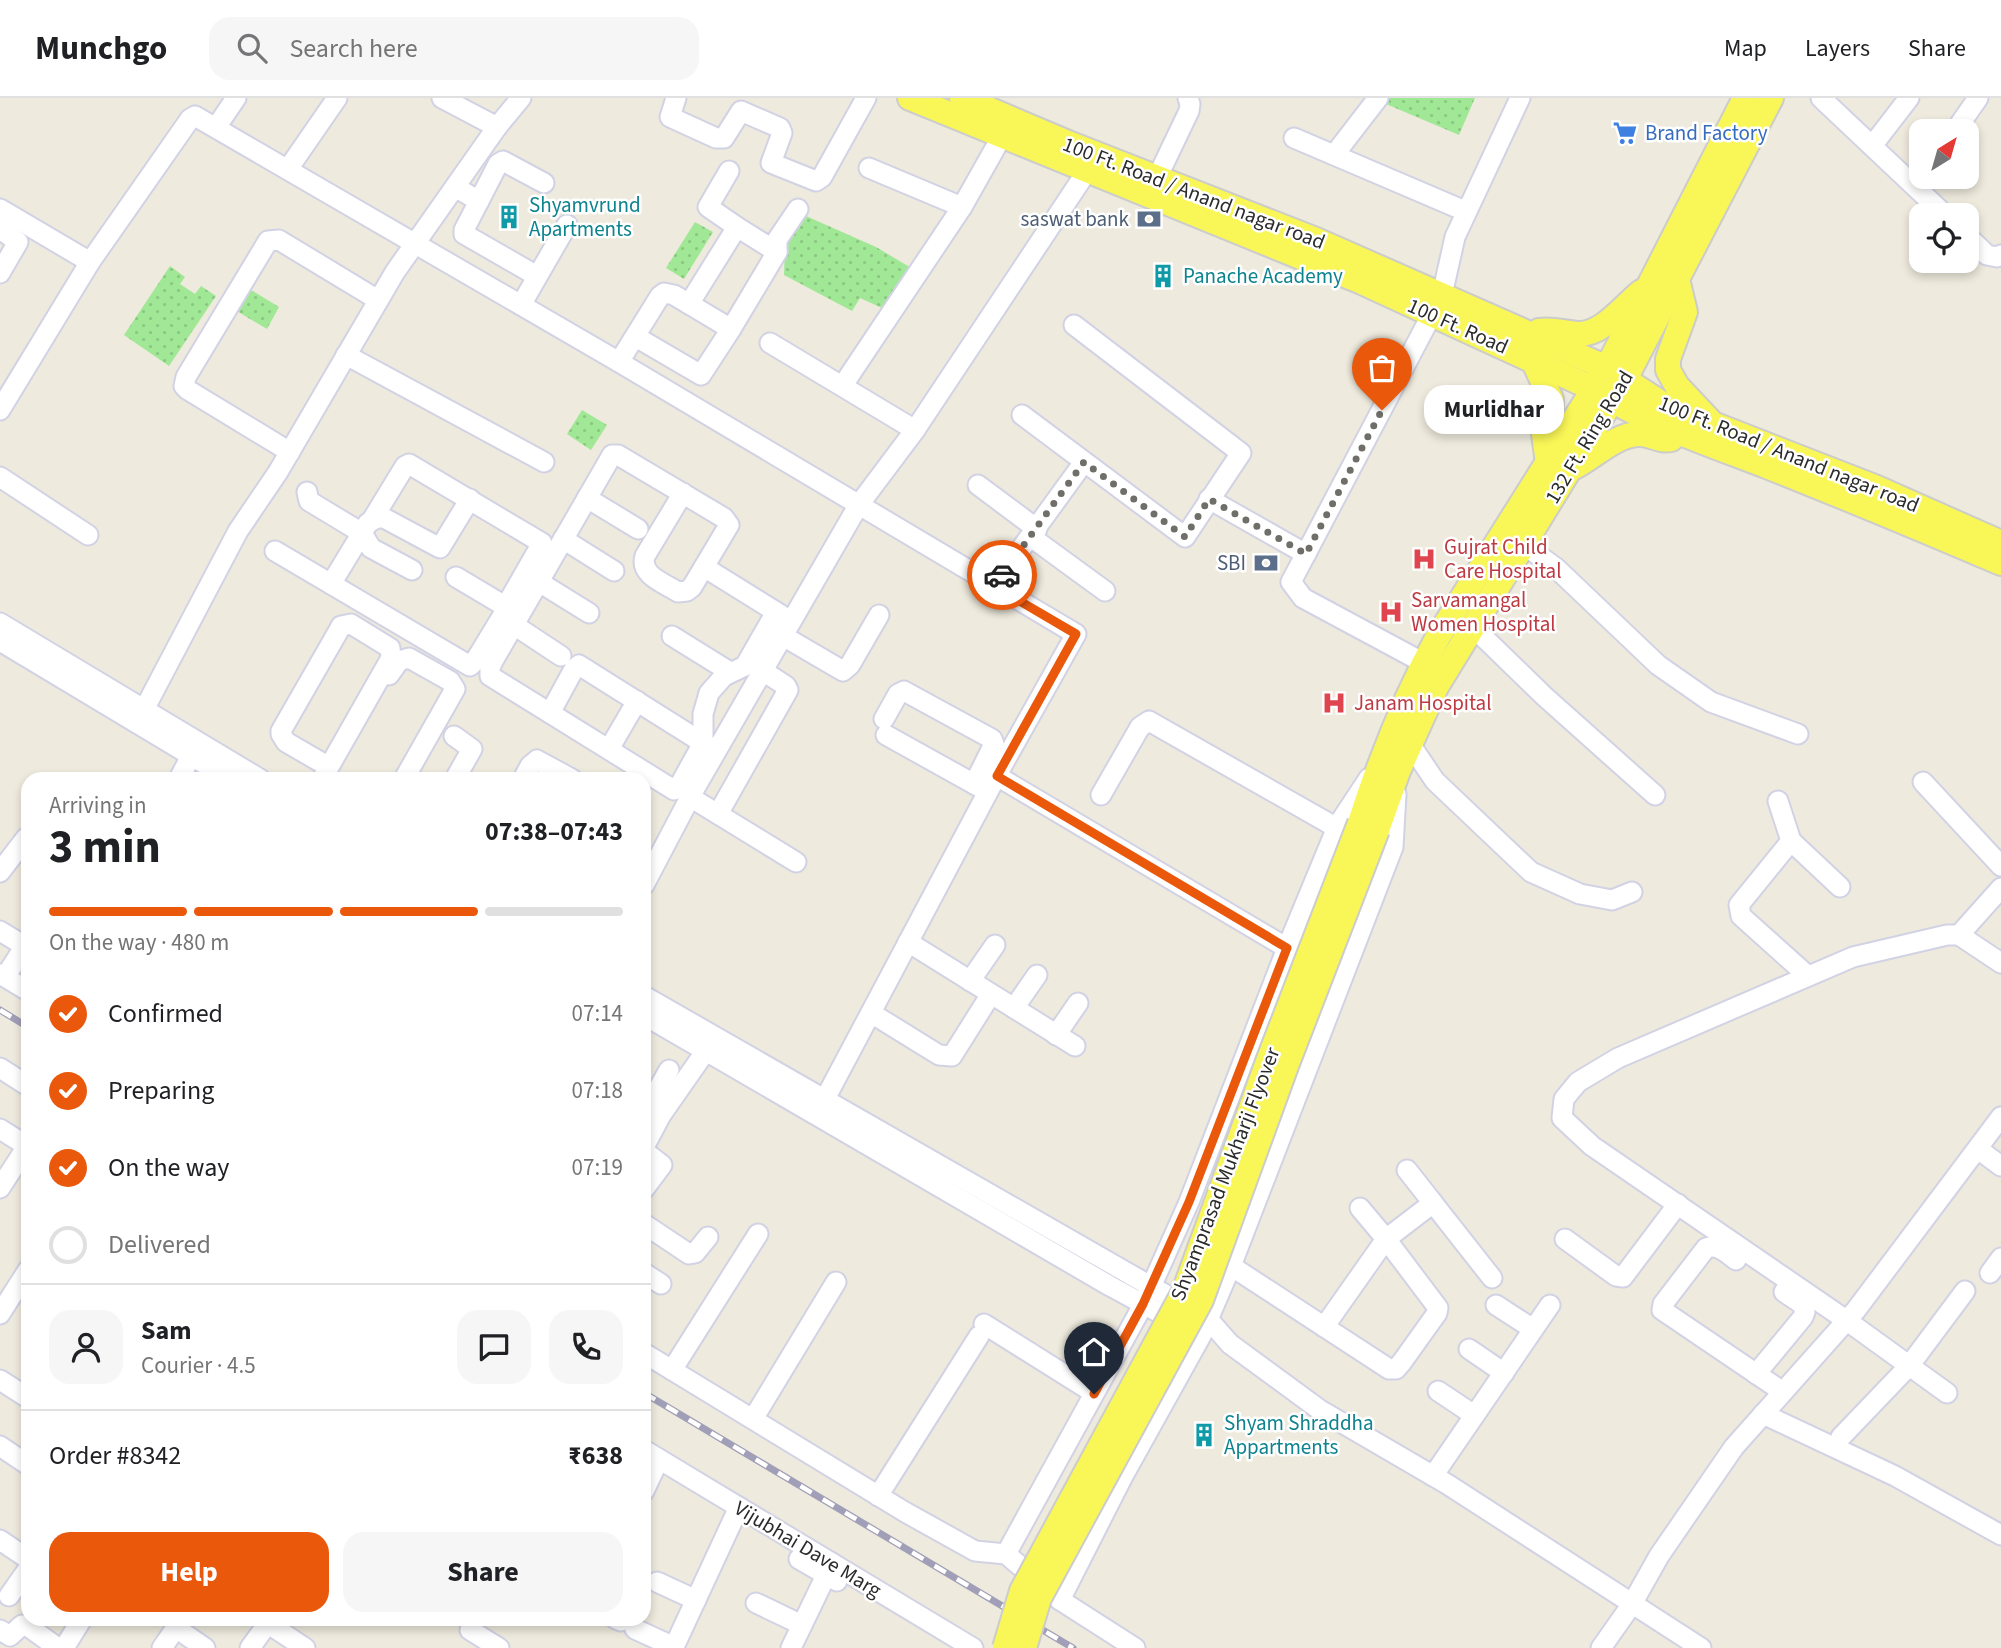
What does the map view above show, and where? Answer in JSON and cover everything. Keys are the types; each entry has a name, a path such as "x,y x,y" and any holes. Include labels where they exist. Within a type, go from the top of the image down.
{"main road":[{"name":"100 Ft. Road","path":"910,98 1002,136 1093,163 1362,282 1437,304 1533,360 1609,384 1688,435 1848,498 2001,563"},
{"name":"100 Ft. Road / Anand nagar road","path":"962,98 1093,163 1157,178 1316,240 1437,304 1528,333 1609,384 1877,488 2001,543"},
{"name":"132 Ft. Ring Road","path":"1388,766 1424,663 1558,466 1677,279 1762,99"},
{"name":"132 Ft. Ring Road","path":"1609,384 1650,284 1762,99"},
{"path":"1677,279 1685,312 1672,343 1668,370 1677,386 1712,424"},
{"path":"1528,333 1554,329 1587,334 1600,328 1650,284"},
{"path":"1533,360 1551,399 1544,434 1558,466 1592,458 1623,437 1643,434 1664,440 1688,435"},
{"name":"132 Ft. Ring Road","path":"1388,766 1410,744 1436,687 1523,544 1558,466"},
{"name":"Shyamprasad Mukharji Flyover","path":"1005,1648 1021,1591 1184,1292 1358,827 1388,766"},
{"name":"Shyamprasad Mukharji Flyover","path":"1024,1648 1039,1598 1200,1300 1286,1066 1358,827"}],"street":[{"path":"217,126 236,98"},
{"path":"288,169 337,98"},
{"path":"442,98 497,127"},
{"path":"141,716 238,531 278,472 378,300 414,244 497,127 521,98"},
{"path":"676,98 670,117 721,140 741,111 780,128 782,133 771,163 816,181 822,177 866,98"},
{"path":"1157,178 1189,111 1188,98"},
{"path":"1334,155 1378,98"},
{"path":"1424,663 1303,598 1291,582 1437,304 1465,211 1520,98"},
{"path":"1821,98 1872,146 1909,174"},
{"path":"1872,146 1909,98"},
{"path":"1963,119 1978,98"},
{"path":"0,410 6,387 190,118 195,116 217,126 619,362 1076,634 986,784 908,942 821,1107"},
{"path":"843,385 962,207 1002,136"},
{"path":"1294,138 1465,211"},
{"path":"537,276 464,234 464,230 499,162 507,163 544,183"},
{"path":"651,872 690,797 710,747 750,671 858,506 915,430 1093,163"},
{"path":"869,167 962,207"},
{"path":"729,171 708,207 777,251"},
{"path":"455,187 479,201"},
{"path":"1925,189 1936,203"},
{"path":"0,209 90,262"},
{"path":"636,337 701,375 777,251 777,240 798,209"},
{"path":"521,305 567,225"},
{"path":"689,304 737,227"},
{"path":"0,229 18,242 0,273"},
{"path":"290,452 188,390 184,386 186,377 268,241 279,240 378,300"},
{"path":"1979,247 1987,255 2001,255"},
{"path":"619,362 664,293 669,292 731,329"},
{"path":"1022,415 1185,537 1241,453 1074,325"},
{"path":"770,343 915,430"},
{"path":"346,355 544,462"},
{"path":"275,551 470,666 539,582 612,455 618,455 728,521 729,525 692,587 682,593 645,570 643,564 682,494"},
{"path":"994,586 1084,462"},
{"path":"331,584 405,466 409,464 540,541 542,546 507,604 503,606 456,577"},
{"path":"278,472 307,492 316,491 367,525 372,548 412,570"},
{"path":"0,477 88,535"},
{"path":"978,485 1105,591"},
{"path":"587,498 638,529"},
{"path":"367,525 384,518 440,548 470,499"},
{"path":"1209,499 1306,554"},
{"path":"563,539 614,571"},
{"path":"1523,544 1556,568 1658,665 1711,702 1798,734"},
{"path":"704,567 843,671 850,665 879,615"},
{"path":"539,582 589,613"},
{"path":"508,620 561,656"},
{"path":"508,620 489,673 491,676 644,772"},
{"path":"0,623 141,716 191,756 218,772"},
{"path":"327,772 286,742 281,731 341,626 351,624 390,648 392,654 333,772"},
{"path":"1473,627 1544,696 1655,795"},
{"path":"672,636 786,686 788,690 718,814"},
{"path":"0,641 247,772"},
{"path":"335,772 341,757 393,667 399,661 409,658 450,681 455,689 408,772"},
{"path":"550,713 574,669 579,665 710,747"},
{"path":"651,777 670,789 678,788 710,747 706,701 716,683 750,671"},
{"path":"986,784 992,739 904,691 898,694 885,727 986,784 1287,948"},
{"path":"609,749 637,701"},
{"path":"1101,795 1146,721 1358,827"},
{"path":"454,736 472,749 459,772"},
{"path":"1410,744 1435,781 1531,872 1580,894 1612,900 1632,892"},
{"path":"183,772 191,756"},
{"path":"528,772 537,760 559,772"},
{"path":"1006,1554 1147,1296 1189,1202 1287,948 1358,827 1388,766"},
{"path":"1060,1600 1122,1478 1205,1327 1231,1266 1392,847 1388,766"},
{"path":"1923,782 2001,866"},
{"path":"690,797 796,862"},
{"path":"1777,801 1791,841 1840,887"},
{"path":"1791,841 1739,905 1738,911 1808,976"},
{"path":"0,872 21,845"},
{"path":"1959,935 2001,888"},
{"path":"0,931 21,943"},
{"path":"1947,1393 1846,1320 1592,1146 1562,1118 1564,1099 1578,1082 1618,1058 1853,957 1947,935 1959,935 2001,963"},
{"path":"908,942 1075,1046"},
{"path":"970,981 995,945"},
{"path":"21,954 3,976 21,987"},
{"path":"1014,1008 1037,975"},
{"path":"870,1013 939,1055 952,1056 991,994"},
{"path":"651,1001 711,1043 1205,1327 1320,1410 1433,1476 1701,1648"},
{"path":"1056,1035 1078,1003"},
{"path":"651,1018 711,1043"},
{"path":"651,1109 711,1043"},
{"path":"0,1068 21,1082"},
{"path":"651,1109 669,1070"},
{"path":"1601,1648 1726,1458 1846,1320 2001,1117"},
{"path":"0,1129 21,1141"},
{"path":"1978,1149 2001,1166"},
{"path":"651,1154 662,1165 651,1180"},
{"path":"1,1184 21,1155"},
{"path":"1407,1170 1492,1278"},
{"path":"1324,1327 1386,1239 1433,1203"},
{"path":"1565,1239 1616,1276 1623,1277 1678,1204"},
{"path":"1231,1266 1389,1369 1396,1369 1438,1308 1360,1208"},
{"path":"651,1229 689,1254 695,1254 708,1237"},
{"path":"672,1370 758,1234"},
{"path":"1756,1374 1803,1317 1805,1311 1802,1304 1713,1245 1706,1248 1663,1304 1662,1310 1756,1374 1783,1392"},
{"path":"651,1278 661,1284"},
{"path":"0,1314 21,1281"},
{"path":"753,1419 836,1282"},
{"path":"1841,1437 1909,1366 1965,1291"},
{"path":"1496,1305 1533,1329"},
{"path":"1433,1476 1550,1305"},
{"path":"878,1496 981,1330 1094,1394"},
{"path":"1469,1349 1504,1373"},
{"path":"651,1357 878,1496 975,1551 1006,1554 1060,1600 1135,1648"},
{"path":"0,1380 21,1394"},
{"path":"1438,1391 1475,1415"},
{"path":"1763,1414 1895,1476 2001,1535"},
{"path":"0,1446 21,1460"},
{"name":"Vijubhai Dave Marg","path":"651,1455 739,1507 829,1569 973,1648"},
{"path":"630,1626 676,1647 739,1507"},
{"path":"0,1540 21,1554"},
{"path":"799,1559 829,1569 856,1592"},
{"path":"791,1648 829,1569"},
{"path":"9,1596 21,1579"},
{"path":"657,1582 696,1600"},
{"path":"756,1603 802,1625"},
{"path":"0,1630 10,1636 21,1626"},
{"path":"27,1626 58,1648"},
{"path":"64,1648 78,1626"},
{"path":"162,1648 177,1626"},
{"path":"182,1626 205,1648"},
{"path":"250,1648 261,1626"},
{"path":"272,1626 305,1648"},
{"path":"470,1630 499,1648"}],"green space":[{"path":"1389,98 1475,98 1459,135 1386,104"},
{"path":"806,216 876,247 913,269 882,308 860,298 852,311 784,275 785,245"},
{"path":"695,222 713,232 684,279 666,268"},
{"path":"170,266 185,277 180,284 195,294 201,286 216,296 169,366 124,335"},
{"path":"243,285 279,307 267,329 230,307"},
{"path":"582,410 607,425 591,450 567,434"}],"railway":[{"path":"0,1010 21,1023"},
{"path":"651,1397 1073,1648"}],"way so far":[{"path":"1002,575 1084,462 1185,537 1209,499 1306,554 1382,410"}],"place":[{"name":"Brand Factory","path":"1625,133"},
{"name":"Shyamvrund Apartments","path":"509,217"},
{"name":"saswat bank","path":"1149,219"},
{"name":"Panache Academy","path":"1163,276"},
{"name":"Murlidhar","path":"1382,410"},
{"name":"Gujrat Child Care Hospital","path":"1424,559"},
{"name":"SBI","path":"1266,563"},
{"name":"Sarvamangal Women Hospital","path":"1391,612"},
{"name":"Janam Hospital","path":"1334,703"},
{"name":"Shyam Shraddha Appartments","path":"1204,1435"}],"route":[{"path":"1002,575 994,586 1076,634 997,776 1287,948 1189,1202 1143,1304 1094,1394"}]}
